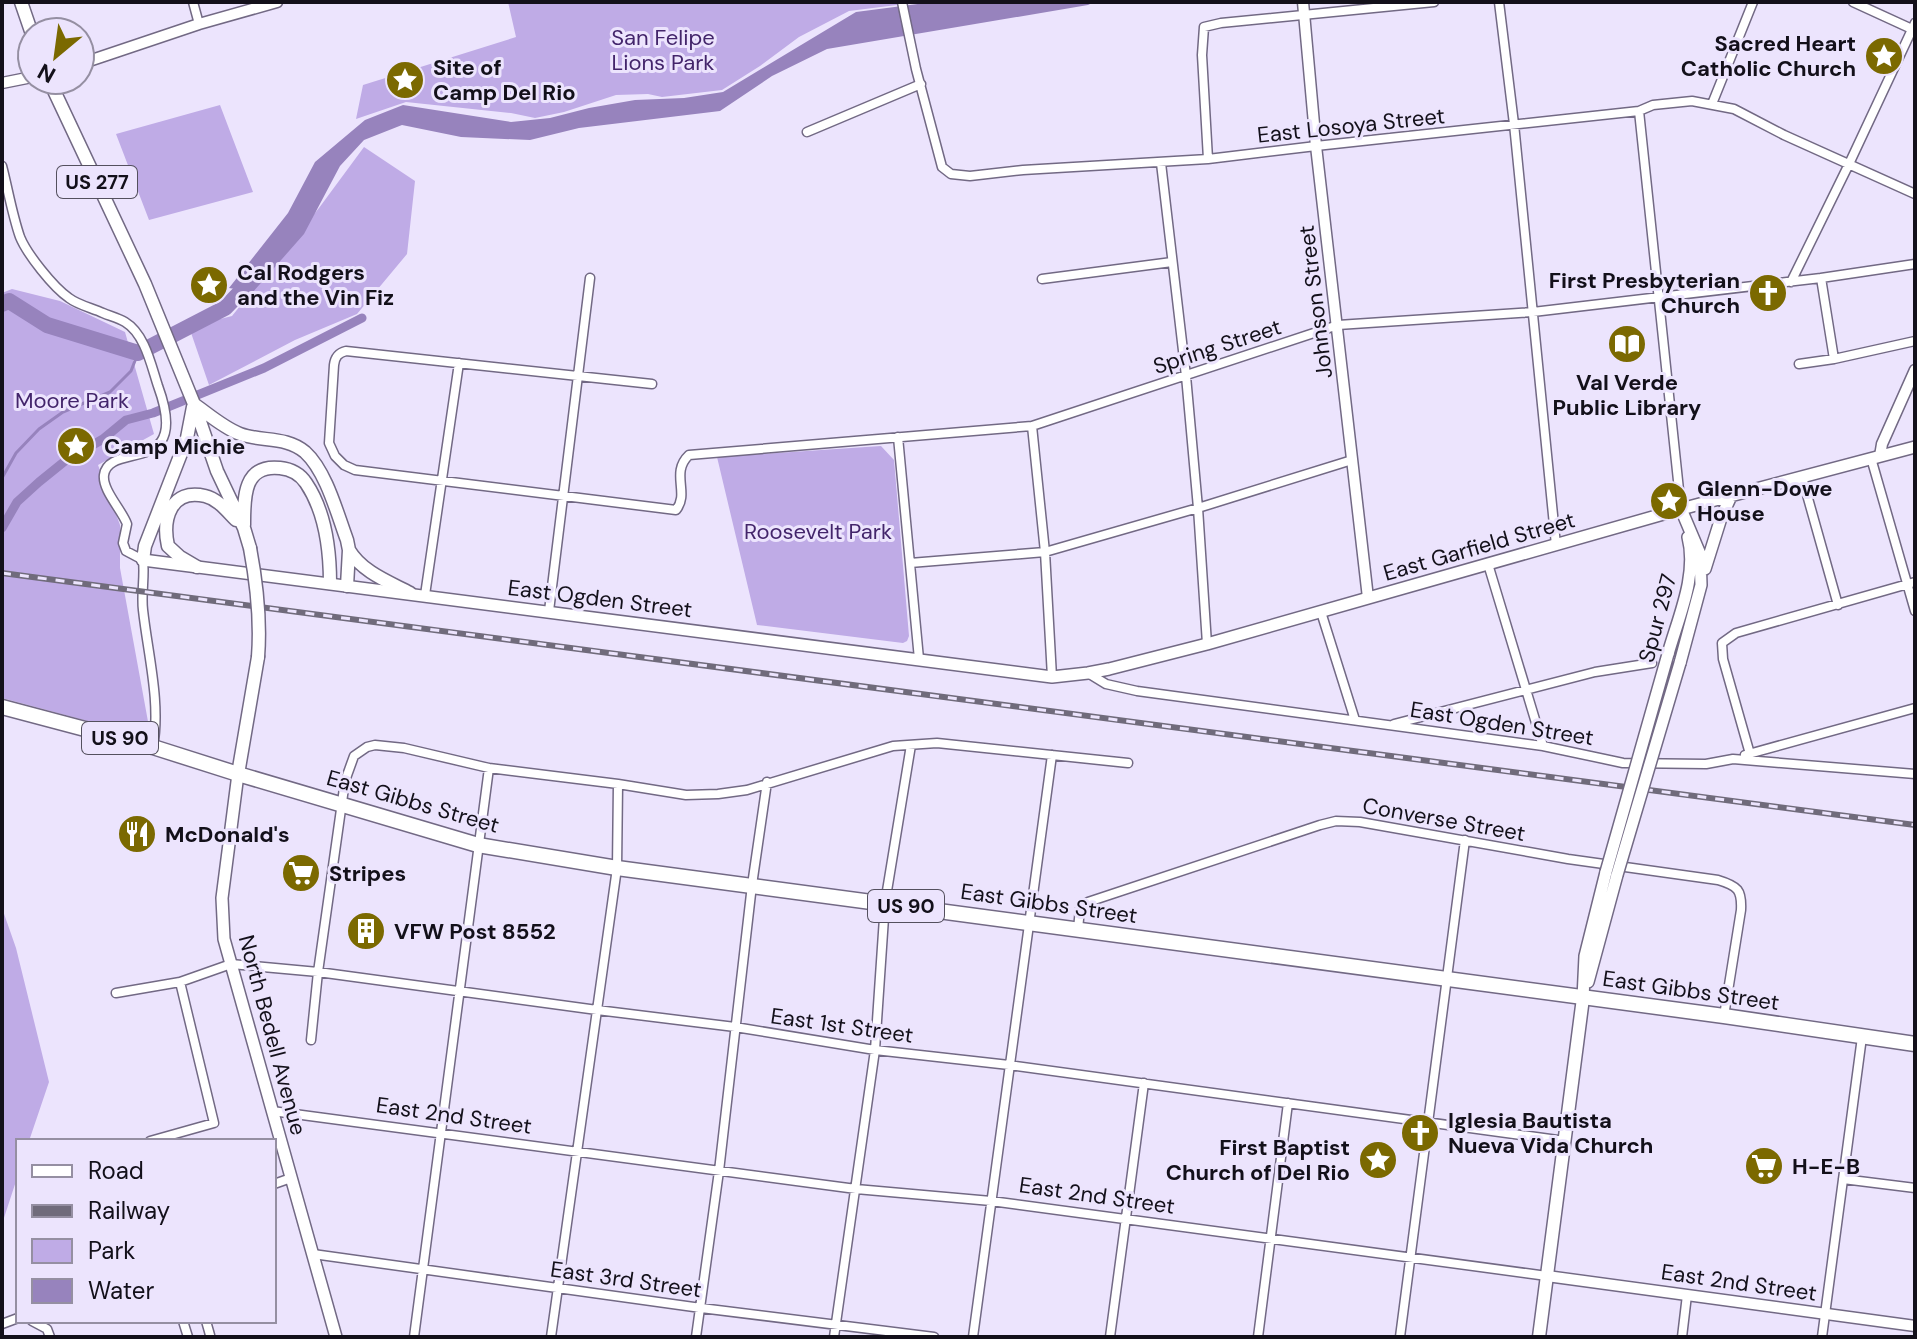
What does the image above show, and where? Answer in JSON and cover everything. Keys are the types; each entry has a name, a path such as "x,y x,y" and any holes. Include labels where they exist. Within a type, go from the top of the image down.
{"highway":[{"name":"East Gibbs Street","path":"2,707 153,747 478,845 617,868 1915,1044"}],"main road":[{"name":"US 277","path":"57,96 145,284 194,404 217,471 244,528"},
{"path":"143,560 145,546 187,438 194,404 238,433 283,441 302,450 320,470 354,558 367,569 410,593"},
{"name":"East Garfield Street","path":"1052,677 1088,673 1207,644 1681,509 1915,447"},
{"path":"244,528 244,494 249,481 259,470 284,468 296,473 304,479 312,494 325,532 330,556 330,583"},
{"path":"197,567 168,546 165,523 178,500 206,496 217,501 244,528"},
{"path":"1701,585 1708,555 1731,496"},
{"name":"Spur 297","path":"1583,998 1585,956 1680,663 1701,585 1700,554 1681,509"},
{"name":"Spur 297","path":"1612,873 1691,567 1691,545 1681,509"},
{"name":"North Bedell Avenue","path":"244,528 257,588 260,629 222,898 224,939 336,1337"},
{"path":"347,586 349,550"},
{"name":"East Ogden Street","path":"143,560 1052,677"},
{"path":"1539,1337 1583,998"}],"street":[{"path":"193,2 199,24"},
{"path":"96,59 277,2"},
{"name":"East Losoya Street","path":"902,2 942,167 951,174 970,176 1208,159 1639,111 1653,105 1692,101 1734,109 1915,194"},
{"name":"Johnson Street","path":"1303,2 1316,146 1368,598"},
{"path":"1208,159 1202,55 1204,27 1434,2"},
{"path":"1499,2 1556,545"},
{"path":"1712,104 1753,2"},
{"path":"1791,282 1914,27 1853,2"},
{"path":"807,132 921,84"},
{"path":"1639,111 1681,509"},
{"path":"1161,163 1186,376 1207,644"},
{"path":"2,166 6,195 21,239 49,280 70,299 125,322 137,333 162,401 166,418 165,436 156,448 113,462 104,478 127,524 123,543 126,551 143,560 142,605 157,725 153,747"},
{"path":"1042,279 1172,262"},
{"name":"Spring Street","path":"563,496 676,510 682,500 680,467 689,455 1032,426 1338,325 1533,312 1915,264"},
{"path":"549,611 590,278"},
{"path":"1821,278 1834,359"},
{"path":"1799,364 1915,341"},
{"path":"563,496 355,470 344,465 329,443 335,358 346,351 652,384"},
{"path":"425,595 459,363"},
{"path":"1915,370 1912,384 1876,457 1911,583 1915,611"},
{"path":"1032,426 1045,552 1052,677"},
{"path":"898,437 919,659"},
{"path":"910,563 1045,552 1352,460"},
{"path":"1802,477 1838,605"},
{"path":"1488,564 1543,746"},
{"path":"1750,754 1723,659 1722,643 1736,633 1911,583"},
{"path":"1321,612 1355,720"},
{"path":"1390,725 1595,672 1652,663"},
{"name":"East Ogden Street","path":"1088,673 1106,684 1137,691 1543,746 1623,763 1706,764 1733,759 1915,774"},
{"path":"1733,759 1915,708"},
{"path":"311,1040 345,781 354,756 367,747 404,748 489,768 686,795 747,790 893,746 937,743 1128,763"},
{"path":"834,1337 875,1050 885,903 911,745"},
{"path":"973,1337 1052,755"},
{"path":"414,1337 489,768"},
{"path":"696,1337 767,782"},
{"path":"551,1337 617,868 618,784"},
{"name":"Converse Street","path":"1078,929 1080,909 1088,902 1320,825 1336,821 1360,822 1568,859 1730,883 1738,889 1742,898 1724,1016"},
{"path":"1400,1337 1465,840"},
{"name":"East 1st Street","path":"116,993 180,982 231,964 318,972 735,1027 875,1050 1009,1065 1565,1141"},
{"path":"157,1139 214,1123 180,982"},
{"path":"1822,1337 1862,1037"},
{"path":"1110,1337 1144,1083"},
{"path":"1258,1337 1288,1103"},
{"name":"East 2nd Street","path":"272,1111 856,1189 991,1201 1915,1326"},
{"path":"276,1183 291,1178"},
{"path":"1843,1179 1915,1188"},
{"name":"East 3rd Street","path":"313,1254 934,1337"},
{"path":"1682,1337 1687,1295"},
{"path":"36,1323 47,1329 50,1337"}],"green space":[{"name":"San Felipe Lions Park","path":"508,2 921,2 849,11 799,37 722,90 662,97 616,95 535,118 406,102 356,119 363,85 516,37"},
{"path":"220,105 253,192 149,220 116,134"},
{"path":"364,147 415,181 407,254 357,314 295,340 209,385 189,327 232,316"},
{"name":"Moore Park","path":"12,289 60,301 125,332 154,434 98,465 120,525 120,568 151,738 2,698 2,293"},
{"name":"Roosevelt Park","path":"881,446 894,460 907,641 903,643 757,625 717,457"},
{"path":"2,908 16,948 49,1082 30,1139 16,1139 16,1181 2,1224"}],"water":[{"path":"933,2 1094,2 827,49 772,76 720,111 579,128 530,140 461,137 402,125 364,140 340,166 304,234 253,292 229,288 288,213 315,162 365,120 403,105 511,122 550,118 635,100 684,98 723,92 856,12"}],"waterway":[{"path":"2,304 9,301 47,325 138,353 225,308 256,276"},
{"path":"2,528 17,502 39,482 126,420 153,413 264,368 362,318"},
{"path":"2,478 16,453 39,429 63,412 110,392 131,371 138,353"}],"railway":[{"path":"2,573 1915,825"}],"place":[{"name":"Sacred Heart Catholic Church","path":"1884,56"},
{"name":"Site of Camp Del Rio","path":"405,80"},
{"name":"Cal Rodgers and the Vin Fiz","path":"209,285"},
{"name":"First Presbyterian Church","path":"1768,293"},
{"name":"Val Verde Public Library","path":"1627,344"},
{"name":"Camp Michie","path":"76,446"},
{"name":"Glenn-Dowe House","path":"1669,501"},
{"name":"McDonald's","path":"137,834"},
{"name":"Stripes","path":"301,873"},
{"name":"VFW Post 8552","path":"366,931"},
{"name":"Iglesia Bautista Nueva Vida Church","path":"1420,1133"},
{"name":"First Baptist Church of Del Rio","path":"1378,1160"},
{"name":"H-E-B","path":"1764,1166"}]}
